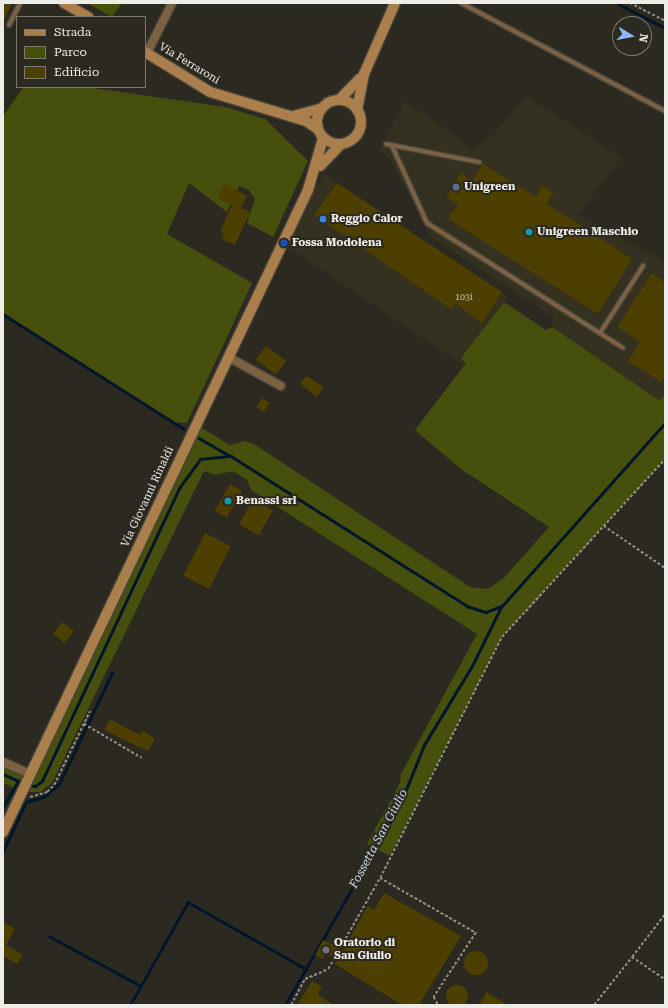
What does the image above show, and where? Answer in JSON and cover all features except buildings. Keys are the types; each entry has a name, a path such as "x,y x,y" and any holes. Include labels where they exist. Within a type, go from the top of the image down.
{"street":[{"path":"64,3 86,16"},
{"path":"146,53 172,3"},
{"path":"322,108 318,117 320,133 340,145 349,142 359,132 361,119 357,110 364,74 395,3"},
{"name":"Via Ferraroni","path":"146,53 210,92 289,116 320,133"},
{"path":"289,116 322,108 339,100 364,74"},
{"path":"339,100 357,110"},
{"name":"Via Giovanni Rinaldi","path":"316,173 320,133"},
{"name":"Via Giovanni Rinaldi","path":"3,832 316,173 340,145"},
{"path":"228,357 281,386"},
{"path":"3,762 29,776"}],"lane":[{"path":"9,25 20,3"},
{"path":"461,3 665,112"},
{"path":"386,144 393,148 479,162"},
{"path":"393,148 427,223 624,348"},
{"path":"600,333 643,266"}],"path":[{"path":"630,3 665,21"},
{"path":"291,1005 305,980 328,969 380,878 502,638 665,459"},
{"path":"604,526 665,568"},
{"path":"22,792 34,796 54,785 90,711"},
{"path":"84,724 142,758"},
{"path":"380,878 476,933 434,997 438,1005"},
{"path":"594,1005 665,914"},
{"path":"632,958 665,979"}],"shaded area":[{"path":"526,96 621,157 578,215 665,261 665,395 660,400 552,327 554,317 430,236 391,161 379,150 405,101 458,137 471,150 494,134"},
{"path":"325,174 507,297 462,364 280,241"}],"green space":[{"path":"87,3 122,3 113,16"},
{"path":"23,88 93,88 225,107 265,119 308,161 273,237 247,223 255,199 249,190 239,186 227,212 189,183 167,234 252,283 187,423 173,422 3,314 3,116"},
{"path":"504,302 546,330 552,327 659,400 665,395 665,459 502,637 390,856 367,844 400,783 401,774 477,634 251,490 247,480 233,471 215,475 204,471 52,783 40,792 27,792 200,427 230,445 245,441 254,444 470,587 488,589 504,578 549,527 461,469 415,430 466,363 461,358"},
{"path":"3,766 24,775 18,790 3,783"}],"waterway":[{"path":"617,3 665,28"},
{"path":"3,314 184,429"},
{"path":"27,785 35,786 42,781 180,487 200,459 231,456 467,606 486,612 502,606 665,423"},
{"path":"199,438 228,455"},
{"name":"Fossetta San Giulio","path":"285,1005 399,807 424,745 472,666 501,607"},
{"path":"3,851 26,802 44,797 59,784 112,673"},
{"path":"3,774 23,783"},
{"path":"3,807 18,781"},
{"path":"130,1005 188,902 306,969"},
{"path":"49,936 141,986"}],"place":[{"name":"Unigreen","path":"456,187"},
{"name":"Reggio Calor","path":"323,219"},
{"name":"Unigreen Maschio","path":"529,232"},
{"name":"Fossa Modolena","path":"284,243"},
{"name":"Benassi srl","path":"228,501"},
{"name":"Oratorio di San Giulio","path":"326,950"}]}
